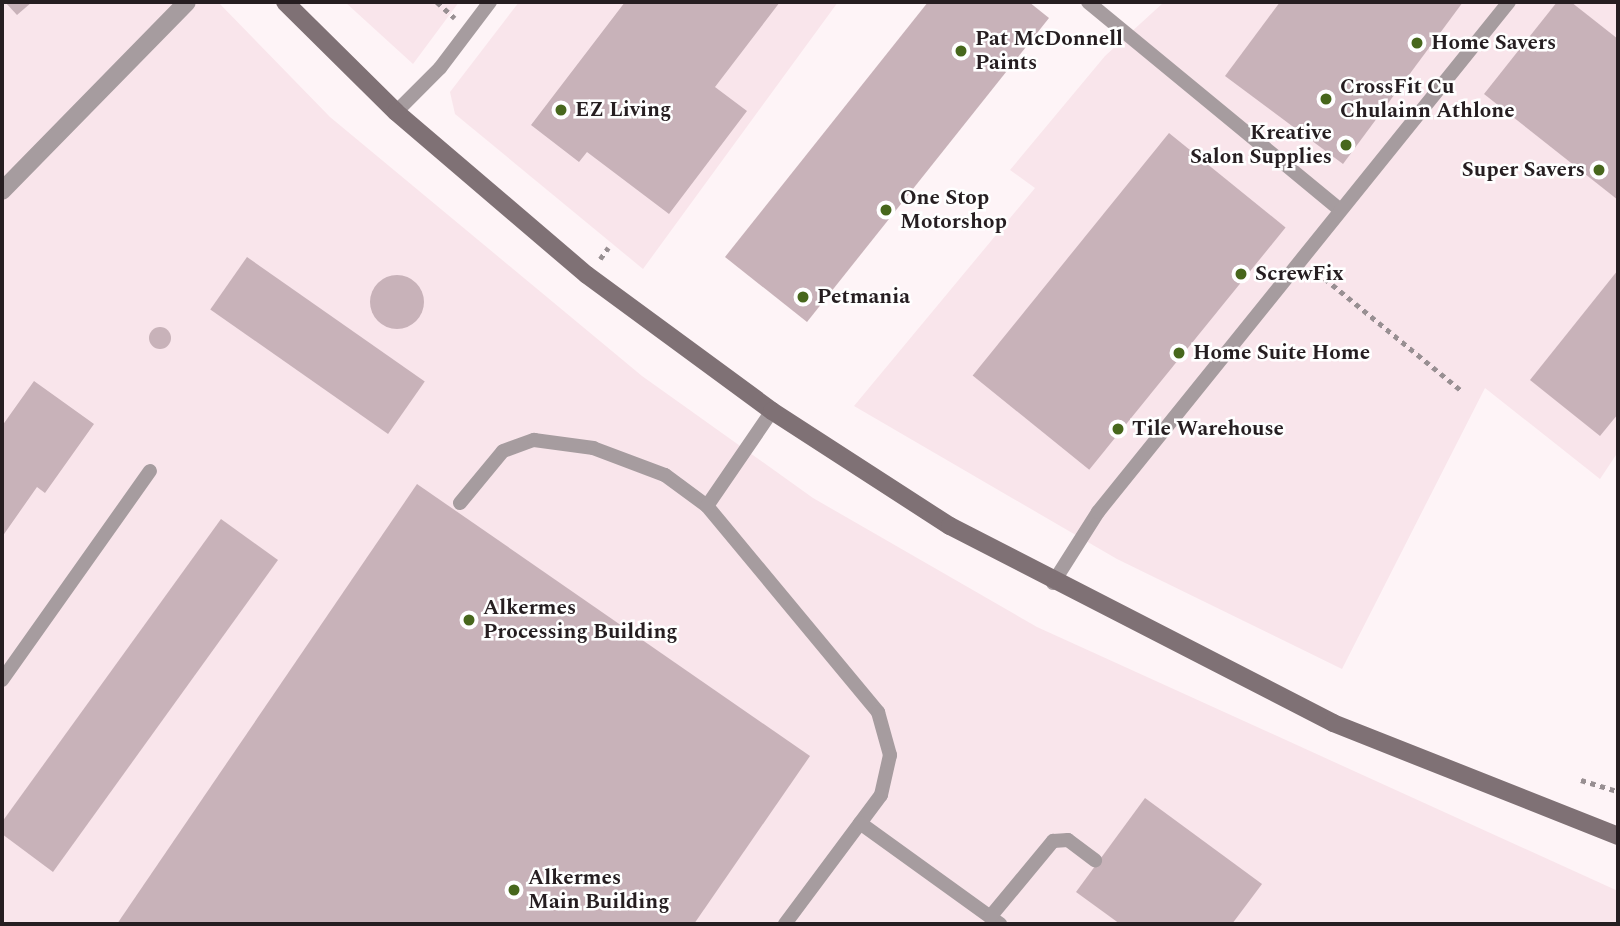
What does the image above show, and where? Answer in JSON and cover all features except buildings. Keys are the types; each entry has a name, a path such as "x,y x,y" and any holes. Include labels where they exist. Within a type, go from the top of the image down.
{"main road":[{"path":"285,2 396,112 587,275 772,411 1053,583 1333,723 1618,836"}],"street":[{"path":"2,191 187,2"}],"lane":[{"path":"396,112 440,68 491,2"},
{"path":"1088,2 1339,209"},
{"path":"1053,583 1098,512 1339,209 1509,2"},
{"path":"707,506 772,411"},
{"path":"460,503 503,451 534,440 617,457 666,475 707,506 878,712 890,755 881,795 785,924"},
{"path":"2,680 150,471"},
{"path":"860,823 995,921 1053,841 1068,840 1095,860"}],"path":[{"path":"1300,259 1462,391"},
{"path":"1581,780 1618,791"}],"shaded area":[{"path":"2,2 218,2 330,117 642,376 813,498 1037,627 1618,891 1618,924 2,924"},
{"path":"345,2 459,2 413,64"},
{"path":"519,2 838,2 643,269 455,114 450,92"},
{"path":"1164,2 1618,2 1618,452 1600,479 1485,388 1342,669 1117,559 854,406 1035,188 1010,170 1105,56"}],"place":[{"name":"Home Savers","path":"1417,43"},
{"name":"Pat McDonnell Paints","path":"961,51"},
{"name":"CrossFit Cu Chulainn Athlone","path":"1326,99"},
{"name":"EZ Living","path":"561,110"},
{"name":"Kreative Salon Supplies","path":"1346,145"},
{"name":"Super Savers","path":"1599,170"},
{"name":"One Stop Motorshop","path":"886,210"},
{"name":"ScrewFix","path":"1241,274"},
{"name":"Petmania","path":"803,297"},
{"name":"Home Suite Home","path":"1179,353"},
{"name":"Tile Warehouse","path":"1118,429"},
{"name":"Alkermes Processing Building","path":"469,620"},
{"name":"Alkermes Main Building","path":"514,890"}]}
